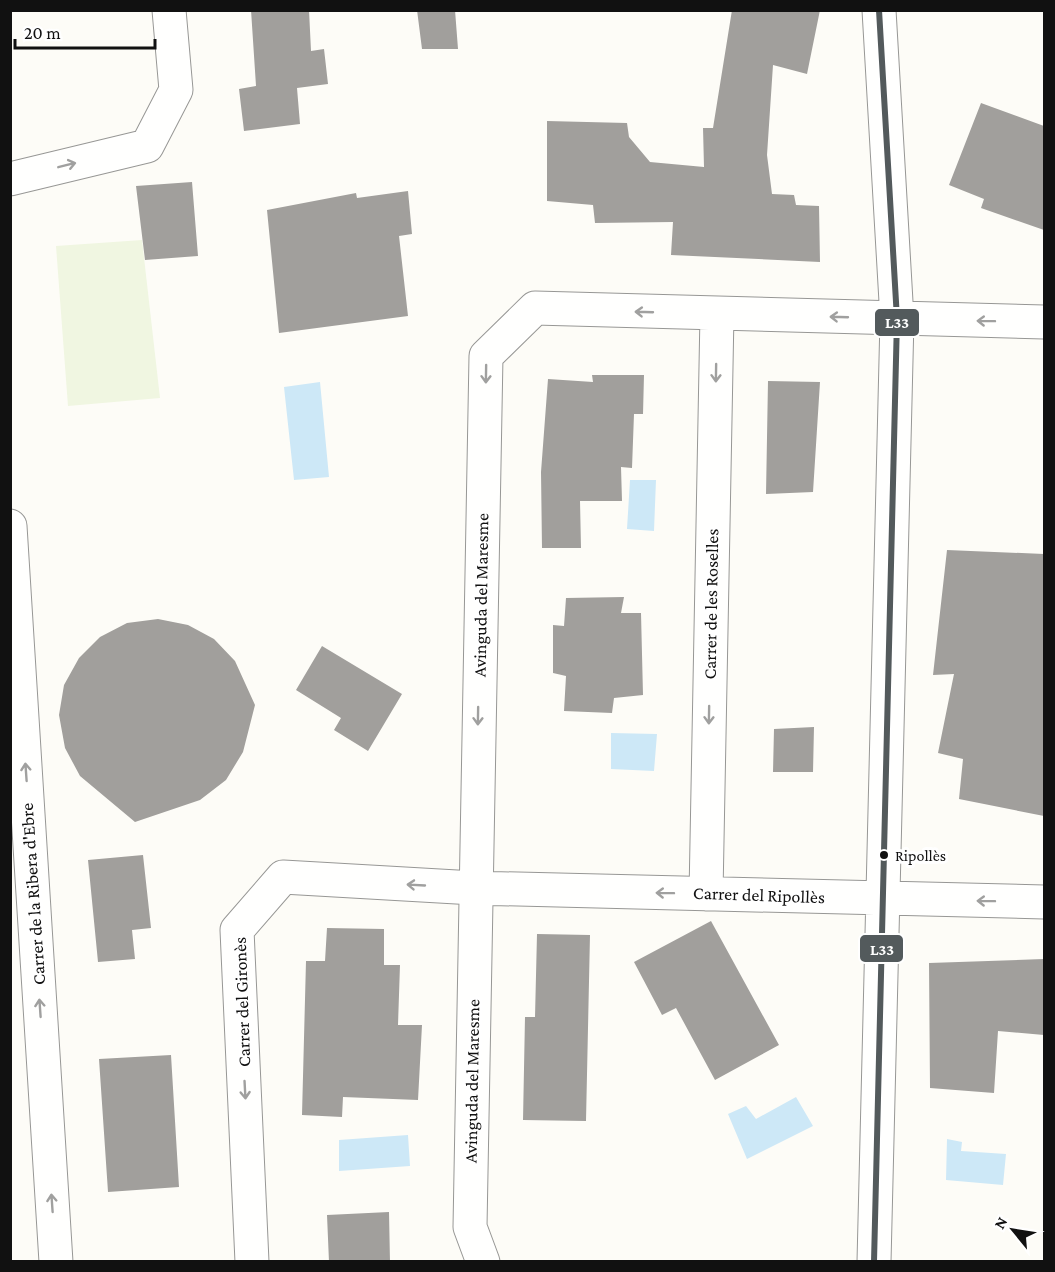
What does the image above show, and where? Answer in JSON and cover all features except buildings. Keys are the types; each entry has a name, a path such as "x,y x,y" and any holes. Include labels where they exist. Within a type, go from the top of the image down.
{"street":[{"path":"10,179 147,146 176,90 169,10"},
{"path":"873,1262 897,319 879,10"},
{"name":"Avinguda del Maresme","path":"483,1262 470,1227 474,888 486,356 536,308 1044,322"},
{"name":"Carrer de les Roselles","path":"706,894 717,314"},
{"name":"Carrer de la Ribera d'Ebre","path":"10,525 56,1262"},
{"name":"Carrer del Gironès","path":"252,1262 237,930 283,877 474,888"},
{"name":"Carrer del Ripollès","path":"474,888 1044,902"}],"green space":[{"path":"142,240 160,398 68,406 56,246"}],"water":[{"path":"320,382 329,477 294,480 284,387"},
{"path":"630,480 656,480 654,531 627,529"},
{"path":"611,733 657,734 654,771 611,769"},
{"path":"796,1097 813,1126 747,1159 728,1114 746,1106 756,1119"},
{"path":"408,1135 410,1166 339,1171 339,1140"},
{"path":"947,1139 962,1142 961,1151 1006,1154 1003,1185 946,1180"}],"transit line":[{"name":"L33","path":"874,1262 897,319 879,10"}],"place":[{"name":"Ripollès","path":"884,855"}]}
